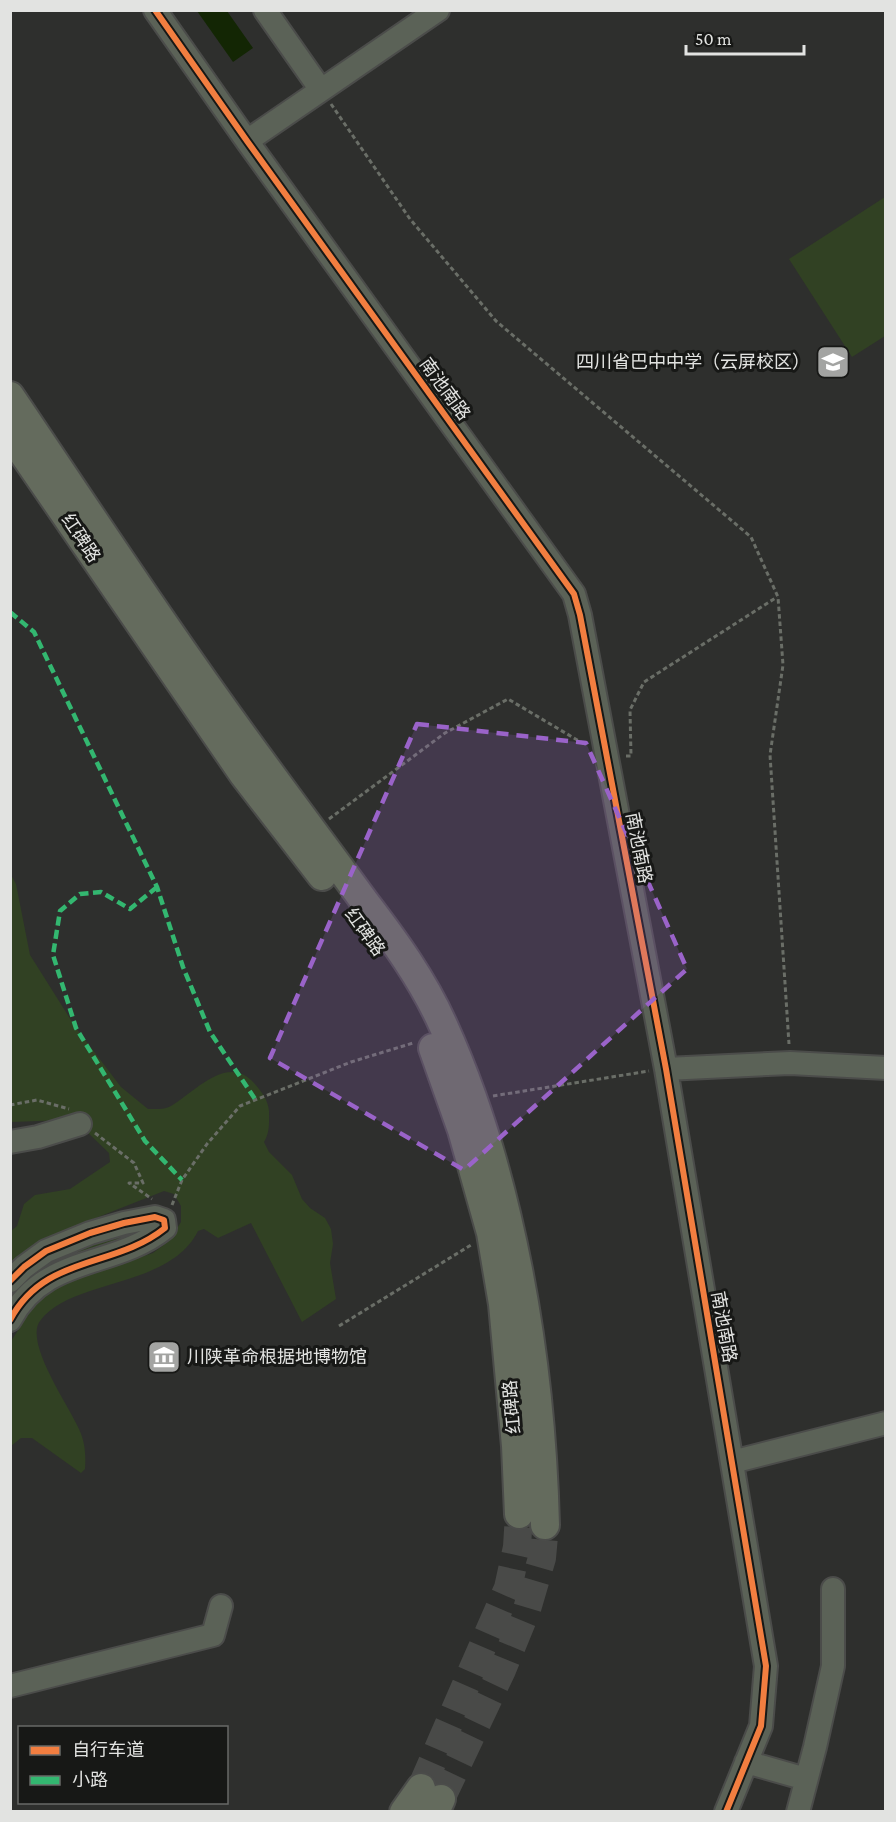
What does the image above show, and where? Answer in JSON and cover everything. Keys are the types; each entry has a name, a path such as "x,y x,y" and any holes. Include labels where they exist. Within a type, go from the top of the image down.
{"main road":[{"path":"10,396 259,758 391,937 419,978 442,1023 473,1099 492,1158 508,1225 538,1405 544,1469 545,1525"},
{"name":"红碑路","path":"10,434 244,775 388,964 410,998 428,1036 462,1130 490,1233 503,1304 516,1446 519,1514"},
{"path":"404,1812 432,1800"}],"street":[{"name":"南池南路","path":"155,10 574,594 580,615 666,1069 766,1666 761,1726 726,1812"},
{"path":"265,10 321,90"},
{"path":"247,141 438,10"},
{"path":"666,1069 790,1063 885,1068"},
{"path":"10,1142 38,1137 80,1124"},
{"path":"10,1281 46,1251 90,1233 168,1213 165,1228 155,1237 127,1250 54,1275 32,1290 18,1306 10,1320"},
{"path":"732,1462 885,1423"},
{"path":"798,1812 833,1666 833,1588"},
{"path":"10,1686 213,1635 221,1606"},
{"path":"746,1762 807,1779"}],"path":[{"path":"321,90 410,219 496,321 751,537 778,597 783,665 770,755 790,1063"},
{"path":"313,831 444,733 508,699 607,758 631,756 630,710 644,682 778,597"},
{"path":"10,1105 37,1100 68,1107 80,1124 100,1136 134,1163 143,1183 129,1183 168,1213 182,1180 207,1144 240,1106 351,1062 405,1047 428,1036"},
{"path":"473,1099 666,1069"},
{"path":"339,1326 490,1233"}],"highlighted area":[{"path":"417,724 586,743 687,969 464,1170 270,1058"}],"shaded area":[{"path":"197,11 227,11 253,48 233,62"},
{"path":"885,197 885,336 852,357 789,259"},
{"path":"11,875 16,884 30,955 76,1028 121,1087 148,1109 163,1109 171,1106 211,1078 233,1072 244,1075 257,1086 267,1103 269,1127 264,1142 269,1152 292,1175 302,1199 310,1208 325,1218 331,1229 333,1244 330,1263 336,1299 302,1322 251,1223 218,1238 204,1229 198,1231 184,1250 166,1263 144,1274 74,1297 55,1307 40,1321 37,1331 38,1344 84,1443 85,1469 81,1473 32,1438 21,1438 11,1446 10,1343 32,1308 57,1285 153,1253 169,1241 181,1222 181,1206 174,1194 164,1191 40,1240 11,1273 11,1231 17,1226 24,1204 35,1195 70,1189 110,1162 109,1153 85,1130 67,1120 11,1122"},
{"path":"122,1232 125,1235 121,1242 11,1307 11,1289 42,1260"}],"tunnel":[{"path":"421,1788 508,1588 517,1547 519,1514"},
{"path":"441,1799 502,1670 527,1609 542,1558 545,1525"}],"marked path":[{"path":"10,612 34,632 157,887 183,967 210,1032 255,1099"},
{"path":"157,887 130,909 101,892 80,894 60,911 53,955 76,1028 145,1141 182,1180"}],"cycle path":[{"path":"155,10 574,594 580,615 666,1069 766,1666 761,1726 726,1812"},
{"path":"10,1281 46,1251 90,1233 155,1217 164,1220 165,1228 145,1241 61,1273 42,1284 25,1299 10,1320"}],"place":[{"name":"四川省巴中中学（云屏校区）","path":"833,362"},
{"name":"川陕革命根据地博物馆","path":"164,1357"}]}
